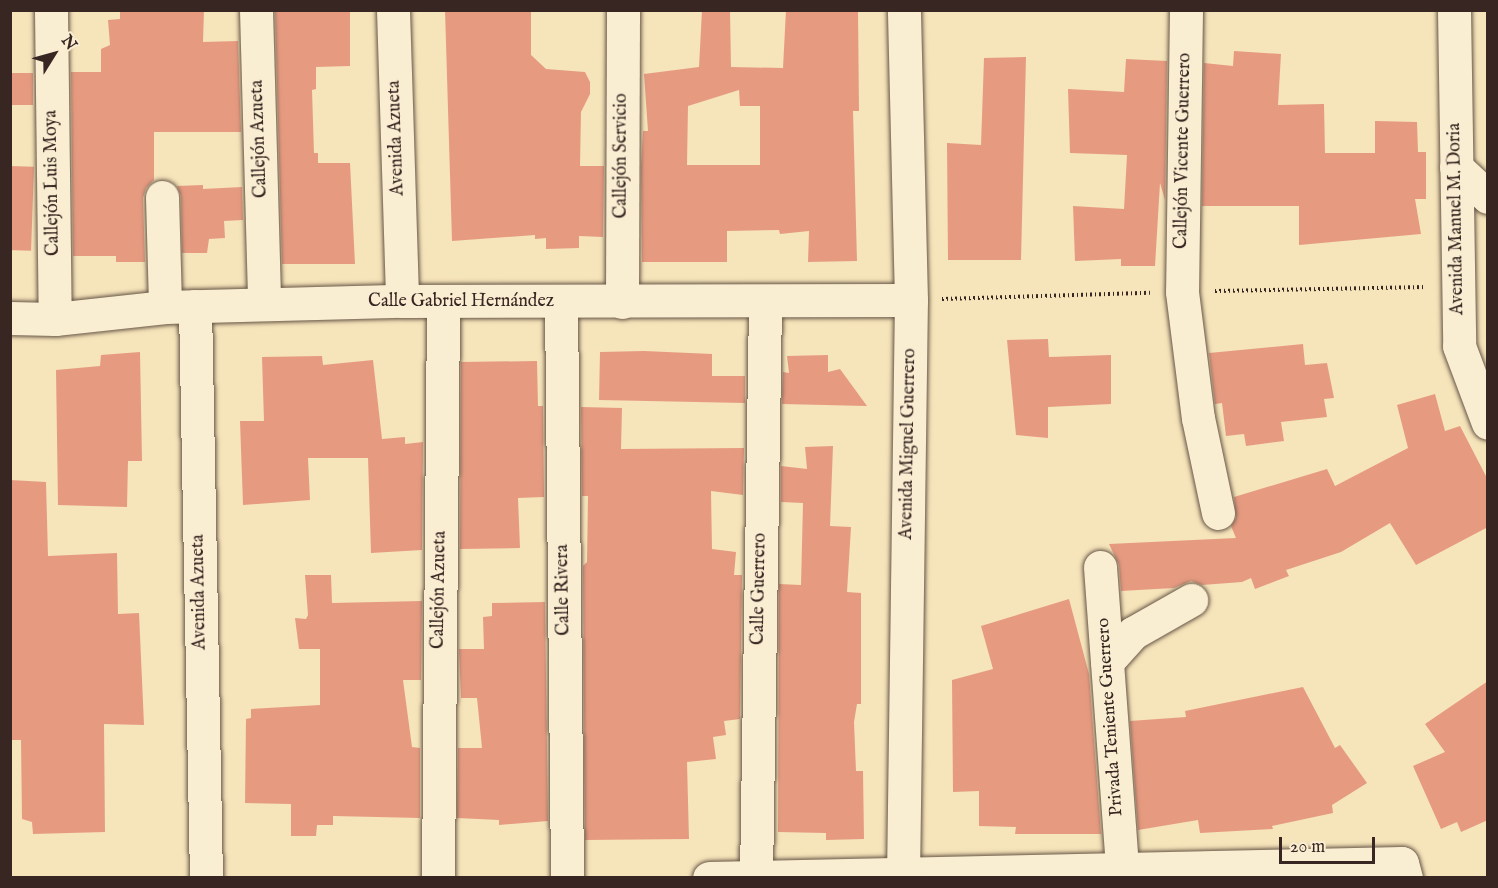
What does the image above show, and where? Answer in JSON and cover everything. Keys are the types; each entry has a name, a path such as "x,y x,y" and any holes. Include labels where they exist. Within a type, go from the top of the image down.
{"street":[{"name":"Callejón Luis Moya","path":"51,10 55,319"},
{"name":"Callejón Azueta","path":"256,10 264,304"},
{"name":"Avenida Azueta","path":"393,10 402,301"},
{"name":"Callejón Servicio","path":"622,302 623,10"},
{"name":"Avenida Miguel Guerrero","path":"903,874 911,300 904,10"},
{"name":"Callejón Vicente Guerrero","path":"1186,10 1182,292 1198,418 1218,513"},
{"name":"Avenida Manuel M. Doria","path":"1455,10 1459,346 1488,423"},
{"path":"1456,167 1488,197"},
{"name":"Avenida Azueta","path":"162,197 180,307 206,878"},
{"name":"Calle Gabriel Hernández","path":"10,318 55,319 180,307 402,301 443,303 911,300"},
{"name":"Calle Rivera","path":"561,302 567,878"},
{"name":"Calle Guerrero","path":"756,877 765,302"},
{"name":"Callejón Azueta","path":"438,878 443,303"},
{"name":"Privada Teniente Guerrero","path":"1100,567 1122,868"},
{"path":"1107,662 1133,633 1191,600"},
{"path":"709,878 1122,868 1404,870"}],"building":[{"path":"120,10 204,10 203,42 238,41 241,132 154,132 154,180 146,188 143,198 145,262 116,262 116,256 73,256 71,72 101,72 101,49 110,45 108,20 120,19"},
{"path":"275,10 350,10 350,66 316,67 316,89 312,90 314,153 318,153 318,163 350,163 355,264 282,264"},
{"path":"445,10 531,10 531,55 546,69 585,72 590,82 590,94 581,112 580,166 604,166 603,237 579,236 579,248 546,249 546,238 535,239 535,235 452,241"},
{"path":"702,10 730,10 731,67 783,68 786,10 858,10 859,111 853,111 857,261 808,262 809,231 780,234 779,230 727,231 727,262 642,262 641,167 643,131 648,131 644,74 699,67","holes":["739,90 740,106 760,106 760,165 687,165 688,106"]},
{"path":"1234,51 1281,54 1278,105 1324,104 1325,153 1375,153 1375,121 1417,122 1418,152 1426,152 1426,199 1415,199 1421,234 1299,245 1299,206 1202,206 1204,63 1233,66"},
{"path":"1026,57 1021,260 948,260 947,143 981,145 984,58"},
{"path":"1126,59 1167,61 1165,200 1160,183 1155,266 1121,266 1121,259 1075,261 1073,206 1124,209 1127,155 1070,153 1068,89 1124,92"},
{"path":"10,73 33,73 33,105 10,105"},
{"path":"10,166 34,167 31,251 10,250"},
{"path":"203,185 203,189 242,187 243,220 224,221 225,238 209,239 207,253 182,253 181,196 177,186"},
{"path":"1048,339 1049,357 1111,355 1111,404 1048,407 1048,438 1016,435 1007,340"},
{"path":"1303,344 1305,365 1327,363 1334,398 1324,399 1327,417 1281,422 1284,441 1246,446 1244,434 1226,436 1222,403 1215,404 1209,353"},
{"path":"140,352 142,461 128,461 127,507 58,505 56,370 100,366 101,355"},
{"path":"600,352 712,354 712,376 745,376 745,403 599,400"},
{"path":"828,355 828,372 840,369 867,406 782,404 783,372 789,373 787,356"},
{"path":"322,356 323,365 373,360 382,439 405,437 405,444 423,442 422,550 371,553 368,458 308,458 310,500 243,505 240,421 264,421 262,357"},
{"path":"537,361 538,406 543,406 544,497 518,498 520,548 460,549 461,362"},
{"path":"1435,394 1445,431 1460,426 1488,480 1488,527 1416,565 1390,523 1341,552 1286,570 1289,576 1255,589 1251,578 1242,582 1202,585 1191,581 1174,588 1121,591 1119,565 1109,544 1236,538 1231,526 1236,518 1234,497 1327,469 1335,486 1408,448 1397,405"},
{"path":"581,407 622,408 621,449 744,448 743,495 711,491 712,549 736,552 734,575 742,575 740,719 724,721 726,735 713,737 716,759 687,762 689,839 585,840 583,566 587,562 588,496 582,496"},
{"path":"833,446 830,526 851,527 847,592 861,593 861,704 857,704 854,722 856,771 863,771 864,839 826,840 826,833 778,832 779,584 801,585 803,503 781,502 781,466 807,469 805,447"},
{"path":"10,480 46,482 48,556 117,553 118,614 139,613 144,725 104,724 105,832 33,834 32,822 22,819 21,740 10,740"},
{"path":"305,575 331,575 332,603 422,601 421,680 403,680 412,747 420,748 420,818 333,816 333,825 317,825 316,836 291,836 291,804 245,803 246,719 251,718 251,709 320,705 320,649 299,649 295,618 306,619 308,615"},
{"path":"1069,599 1089,674 1101,834 1015,834 1016,827 979,826 979,791 953,792 952,680 993,669 981,626"},
{"path":"545,602 548,821 499,825 499,820 457,818 458,748 482,748 477,698 461,698 459,649 484,649 483,617 492,616 492,603"},
{"path":"1488,681 1488,820 1461,832 1457,822 1441,829 1413,766 1445,752 1425,724"},
{"path":"1303,687 1335,748 1340,745 1367,783 1332,805 1333,813 1272,826 1273,829 1200,833 1198,820 1138,830 1130,721 1186,717 1185,711"}]}
